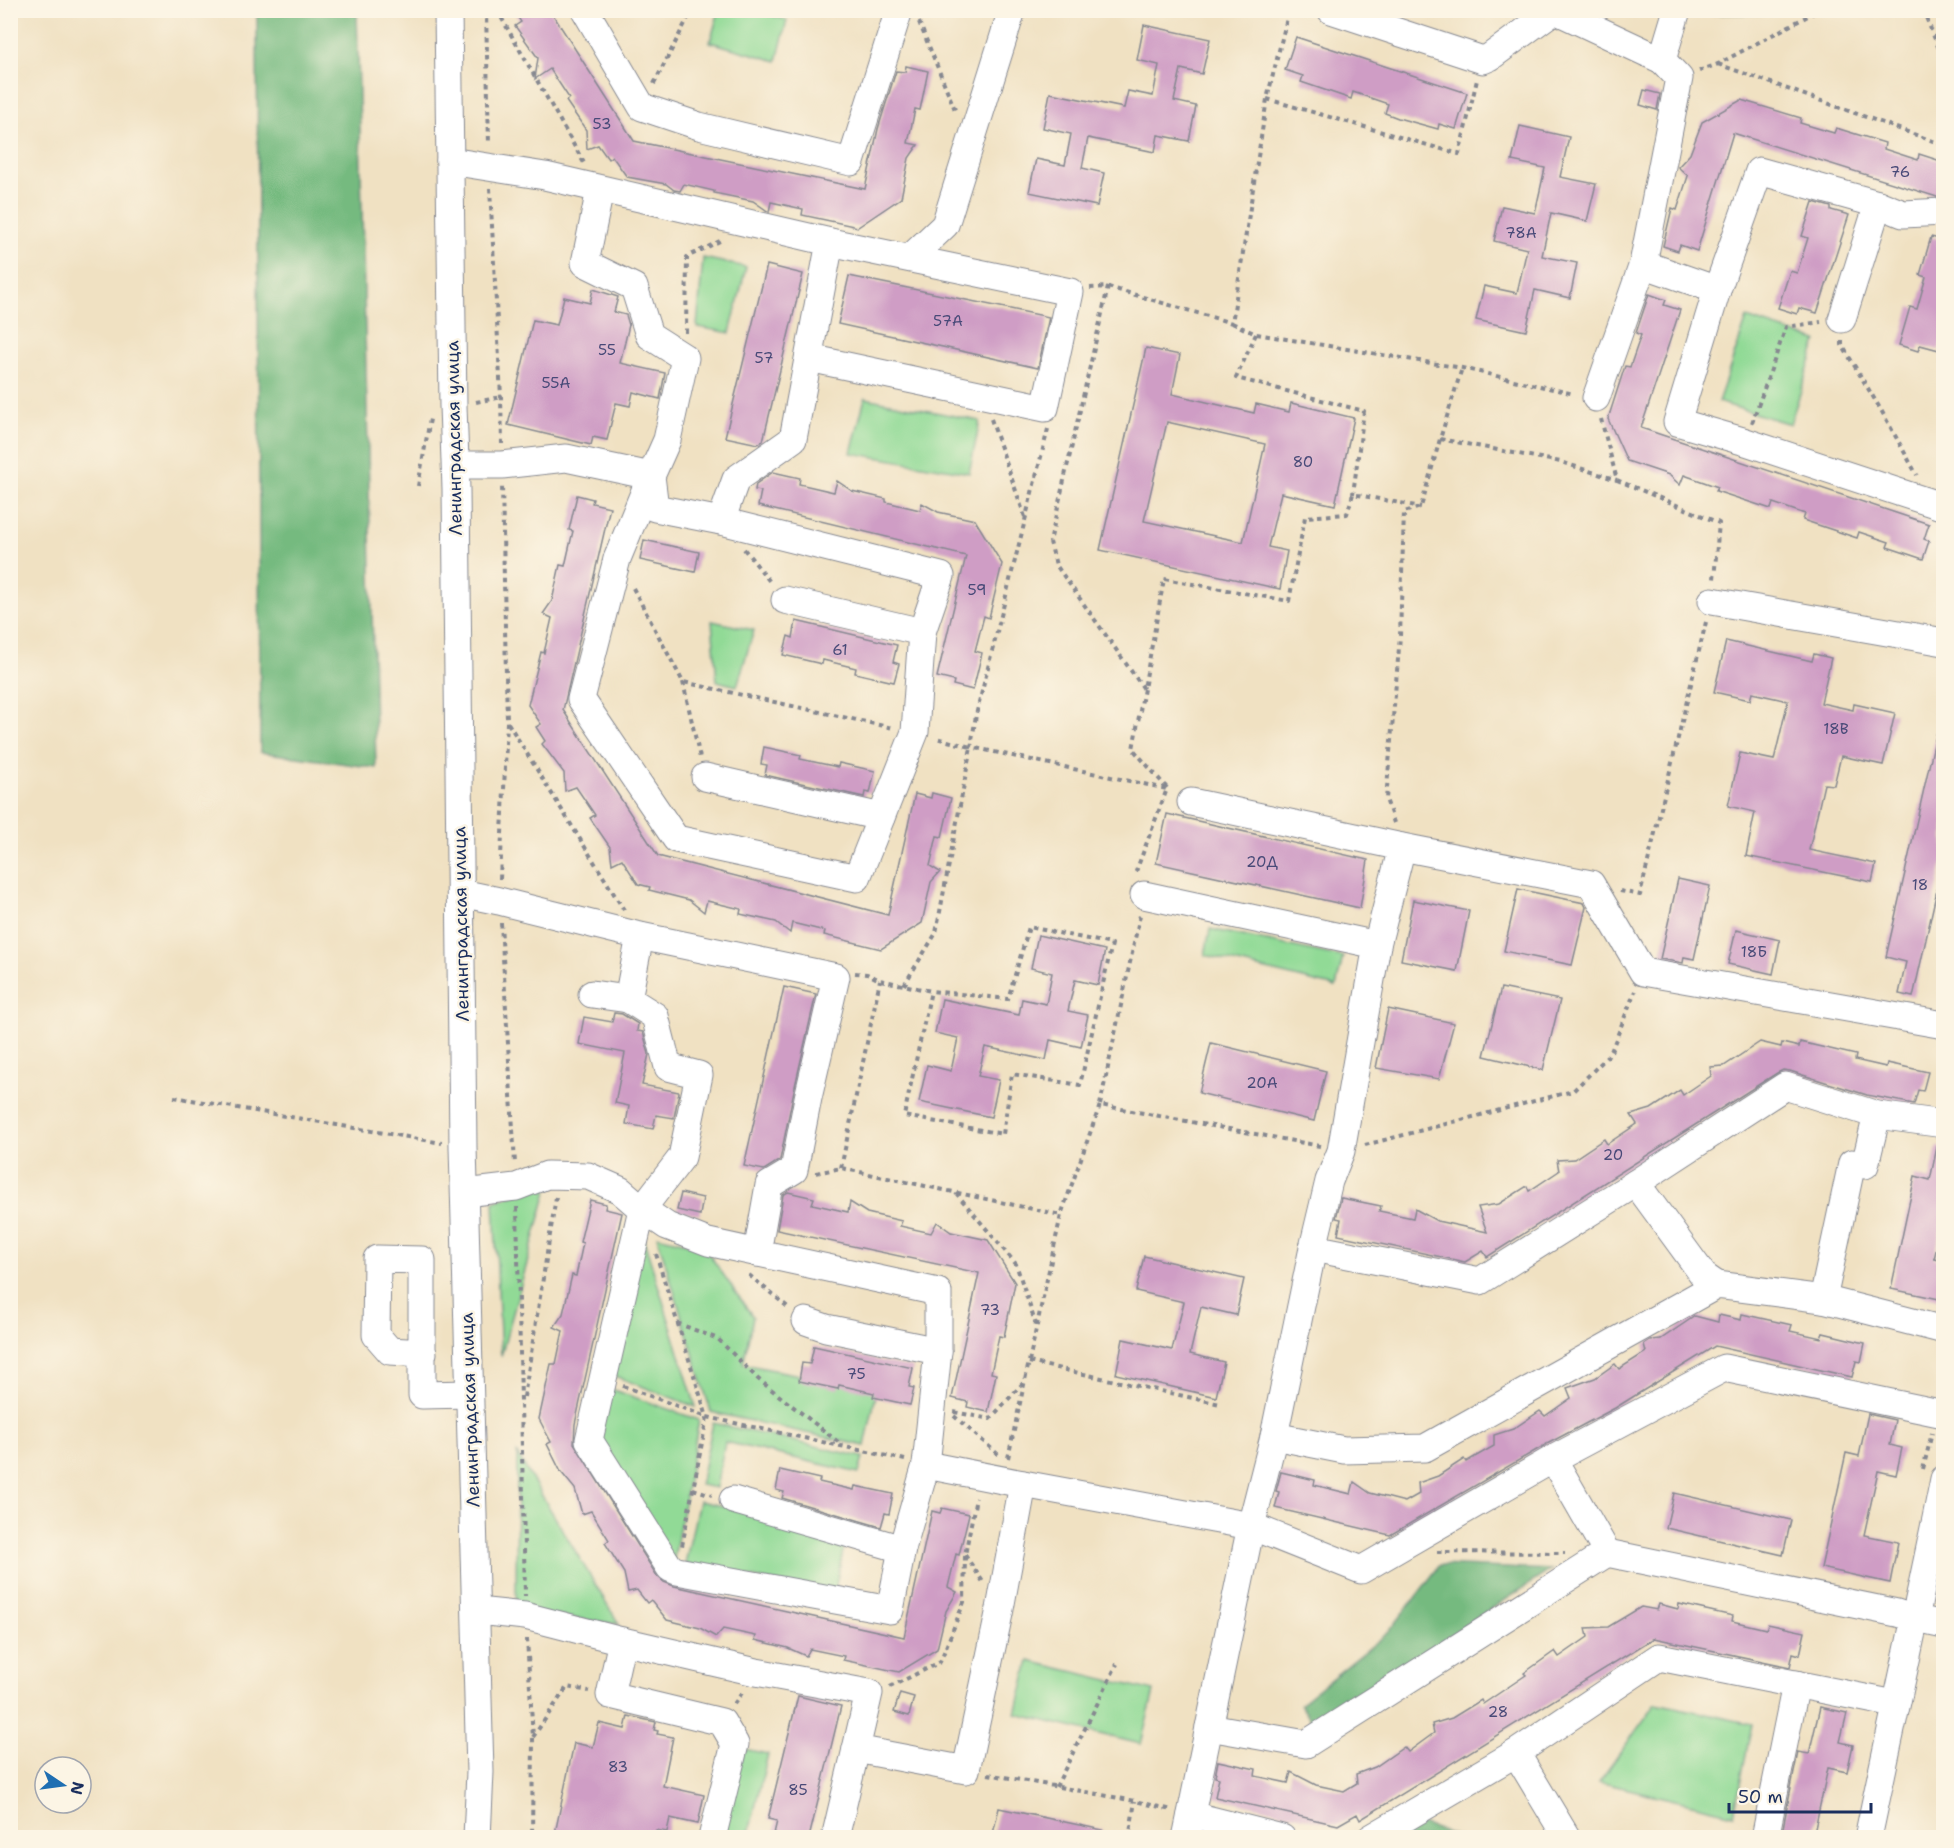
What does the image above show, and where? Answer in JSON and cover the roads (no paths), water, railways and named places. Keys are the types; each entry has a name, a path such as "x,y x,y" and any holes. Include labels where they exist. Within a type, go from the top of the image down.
{"street":[{"name":"Ленинградская улица","path":"448,10 453,406 456,465 463,1147 480,1772 477,1838"},
{"path":"585,10 642,107 699,126 851,162 908,15"},
{"path":"910,258 945,225 1012,10"},
{"path":"1330,10 1483,60 1555,10 1671,69"},
{"path":"1596,398 1643,264 1671,69 1677,10"},
{"path":"450,162 545,176 830,242 1070,292 1045,408 809,358"},
{"path":"1938,506 1746,442 1677,422 1717,290 1759,171 1878,204 1903,214 1944,212"},
{"path":"600,190 585,263 634,287 649,335 685,358 667,440 651,476 617,558 581,699 676,840 857,878 915,732 922,632 941,576 720,520 655,508 651,476"},
{"path":"1842,319 1878,204"},
{"path":"720,520 736,479 793,439 830,242"},
{"path":"1643,264 1717,290"},
{"path":"456,465 502,465 566,458 651,476"},
{"path":"785,600 922,632"},
{"path":"1712,601 1944,642"},
{"path":"705,777 881,817"},
{"path":"1191,801 1402,847 1591,884 1644,972 1944,1025"},
{"path":"1282,1838 1189,1826 1251,1526 1274,1436 1313,1248 1329,1181 1341,1151 1377,945 1402,847"},
{"path":"461,893 640,936 836,977 794,1170 769,1185 750,1262"},
{"path":"1144,895 1377,945"},
{"path":"628,999 640,936"},
{"path":"465,1193 516,1187 547,1175 588,1176 620,1190 642,1209 668,1226 750,1262 938,1292 938,1351 926,1465 902,1548 890,1610 670,1568 589,1440 642,1209 682,1157 699,1075 668,1067 655,1016 628,999 592,994"},
{"path":"1313,1248 1480,1281 1785,1086 1877,1114 1944,1124"},
{"path":"1823,1299 1852,1163 1865,1165 1877,1114"},
{"path":"1636,1183 1704,1276 1717,1285 1823,1299 1944,1330"},
{"path":"1274,1436 1344,1450 1425,1448 1717,1285"},
{"path":"806,1321 826,1328 938,1351"},
{"path":"423,1353 422,1395 469,1394"},
{"path":"926,1465 1251,1526 1361,1570 1553,1459 1724,1368 1944,1414"},
{"path":"1553,1459 1607,1553"},
{"path":"1868,1838 1944,1479"},
{"path":"856,1749 966,1770 1000,1609 1023,1484"},
{"path":"733,1500 902,1548"},
{"path":"1209,1727 1306,1744 1607,1553 1944,1624"},
{"path":"477,1611 525,1616 756,1672 869,1693 835,1838"},
{"path":"622,1641 610,1695 722,1722 735,1744 712,1838"},
{"path":"1371,1838 1516,1753 1659,1656 1895,1704"},
{"path":"1765,1838 1796,1684"},
{"path":"1516,1753 1568,1838"}]}
